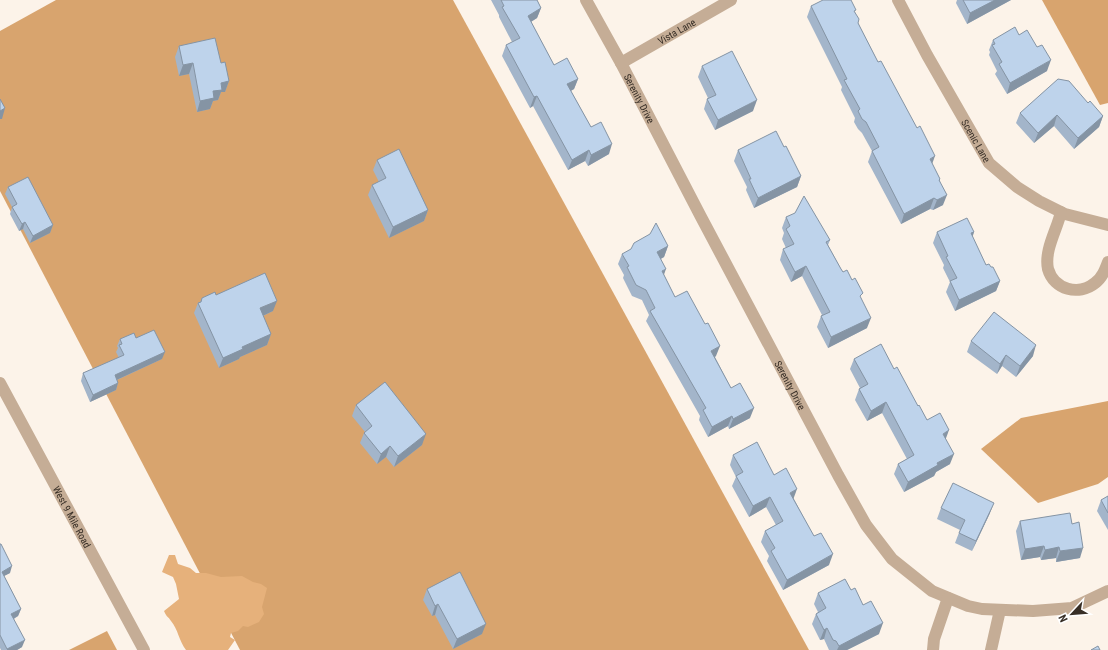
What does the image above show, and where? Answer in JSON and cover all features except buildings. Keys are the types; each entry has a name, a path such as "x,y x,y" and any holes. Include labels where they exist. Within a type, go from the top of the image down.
{"street":[{"name":"Serenity Drive","path":"586,0 621,63 866,526 892,559 932,591 968,606 982,609 1033,611 1072,608 1108,591"},
{"name":"Vista Lane","path":"621,63 731,0"},
{"name":"Scenic Lane","path":"898,0 927,55 989,163 1017,187 1039,201 1061,212 1108,225"},
{"path":"1061,212 1049,249 1048,269 1053,280 1070,290 1078,290 1087,287 1098,280 1103,274 1108,262"},
{"name":"West 9 Mile Road","path":"0,383 144,650"},
{"path":"933,650 934,639 948,598"},
{"path":"991,650 1000,610"}],"shaded area":[{"path":"56,0 453,0 809,650 240,650 0,191 0,31"},
{"path":"1042,0 1108,0 1108,103 1100,105"},
{"path":"1108,401 1108,477 1098,484 1038,503 981,449 1021,418"},
{"path":"169,555 175,555 178,564 190,568 196,573 206,573 221,577 242,576 267,588 262,607 264,614 259,622 248,627 243,626 238,631 231,633 230,637 235,640 228,650 186,650 177,631 164,611 179,599 173,577 162,572"},
{"path":"107,631 117,650 69,650"}]}
